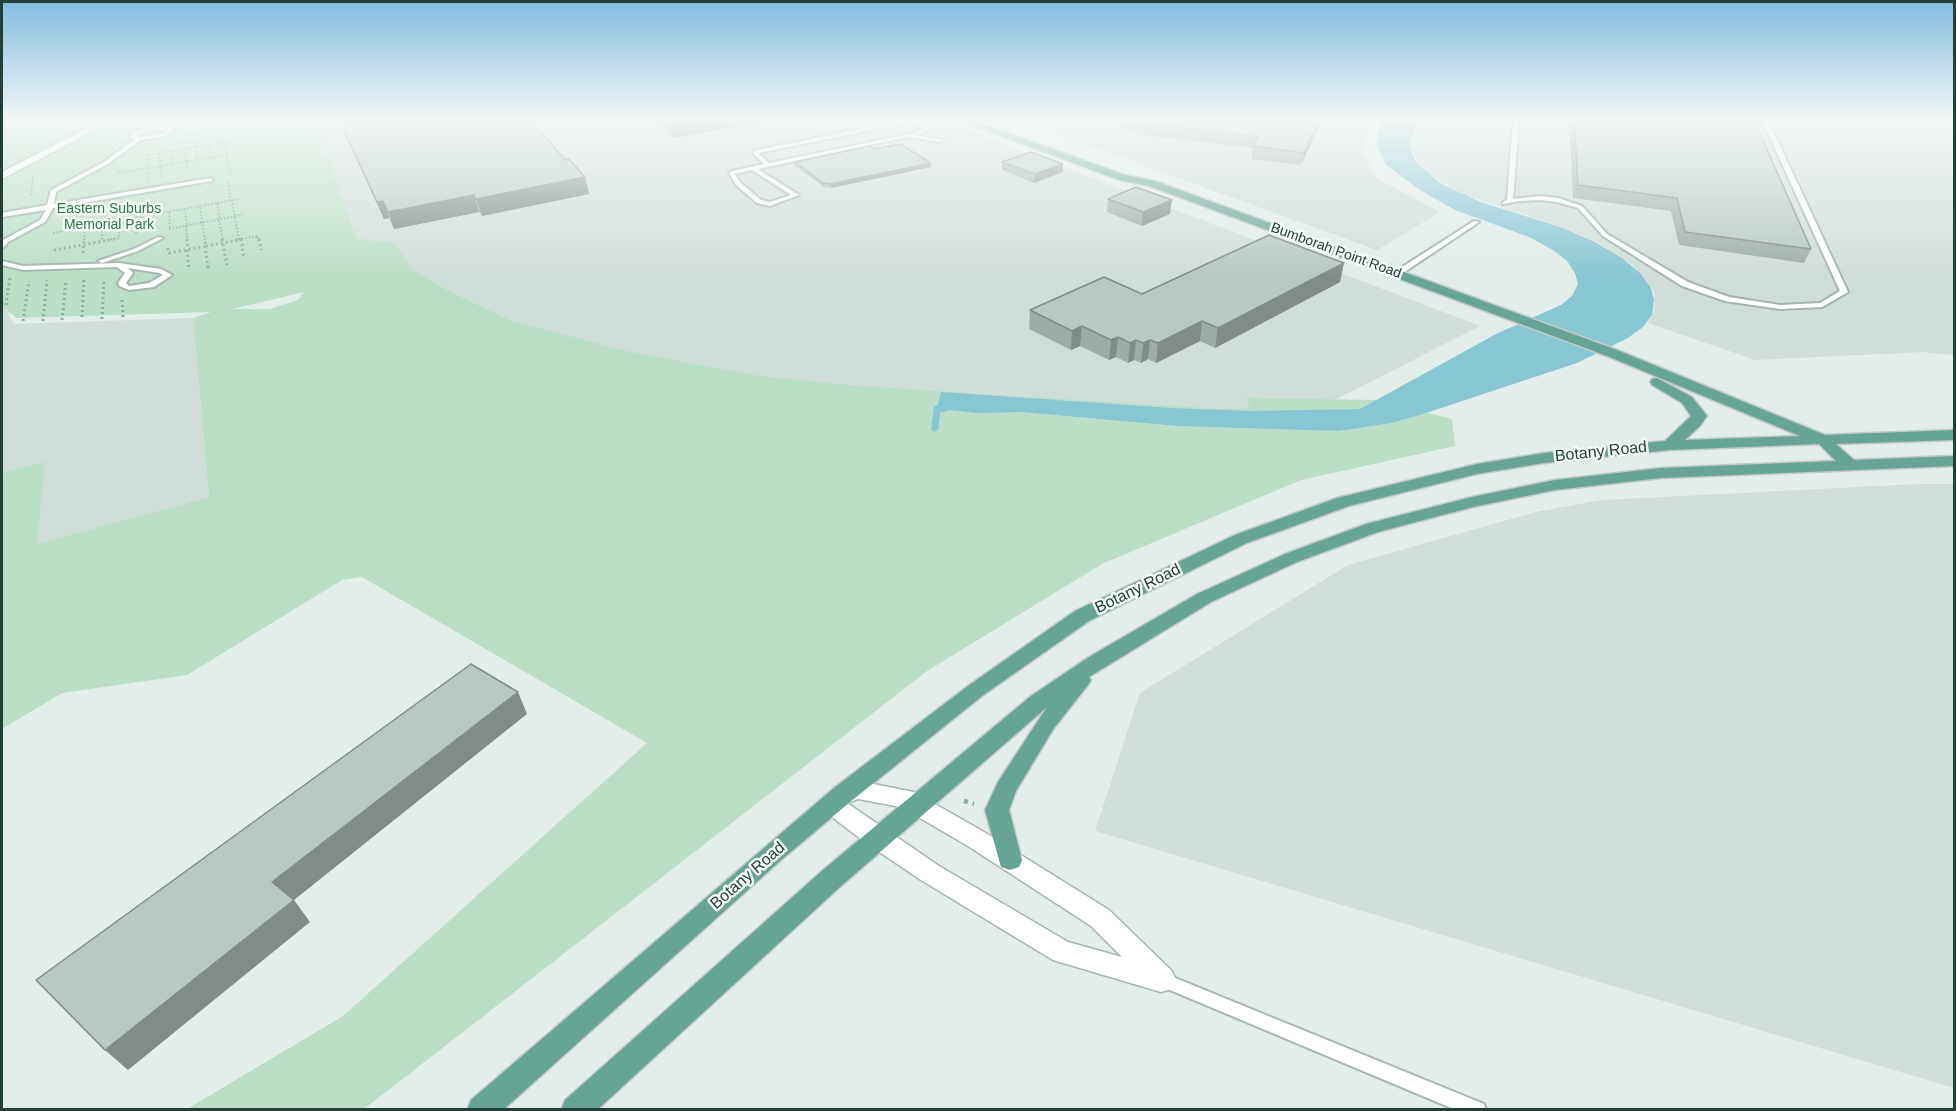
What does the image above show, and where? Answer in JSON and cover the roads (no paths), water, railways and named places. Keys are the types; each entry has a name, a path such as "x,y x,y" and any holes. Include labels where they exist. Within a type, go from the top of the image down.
{"main road":[{"name":"Bumborah Point Road","path":"1106,172 1123,178 1151,183 1522,319 1604,355 1822,439 1850,464"},
{"name":"Bumborah Point Road","path":"1136,172 1151,183"},
{"name":"Bumborah Point Road","path":"1604,355 1671,389 1695,408 1699,416 1695,423 1670,445"},
{"name":"Botany Road","path":"481,1110 837,800 975,691 1082,616 1241,539 1343,502 1476,469 1609,450 1670,445 1954,435"},
{"name":"Botany Road","path":"575,1110 877,838 1038,702 1096,662 1204,598 1291,558 1372,528 1417,515 1524,491 1608,478 1661,473 1954,461"},
{"path":"1010,860 998,810 1006,788 1046,722 1096,662"}],"street":[{"path":"858,790 906,799 1010,860 1100,918 1163,980 1062,952 949,885 877,838 837,800 858,790"}],"lane":[{"path":"2,246 5,241 43,220 50,208 53,191 89,172"},
{"path":"735,172 731,175 759,202 770,204 796,195 759,172"},
{"path":"1511,172 1508,202 1540,198 1558,200 1580,207 1605,235 1685,284 1728,299 1780,307 1822,305 1844,292 1789,172"},
{"path":"2,215 210,180"},
{"path":"1397,273 1476,222"},
{"path":"83,268 136,250 160,238"},
{"path":"2,263 23,268 83,268 119,264 151,268 168,275 151,285 129,288 123,286 122,282 129,273 119,264"},
{"path":"1163,980 1478,1110"}],"water":[{"path":"1395,172 1427,172 1440,183 1481,202 1563,228 1595,242 1622,258 1640,273 1651,288 1654,300 1652,315 1643,327 1628,338 1577,363 1420,415 1391,423 1339,431 1178,426 1022,412 978,413 937,409 941,392 1171,408 1252,411 1360,409 1496,334 1561,305 1572,296 1578,284 1575,273 1567,261 1553,250 1529,237 1455,210 1420,190"}],"waterway":[{"path":"935,428 937,409 945,408"}],"park label":[{"name":"Eastern Suburbs Memorial Park","path":"109,218"}]}
